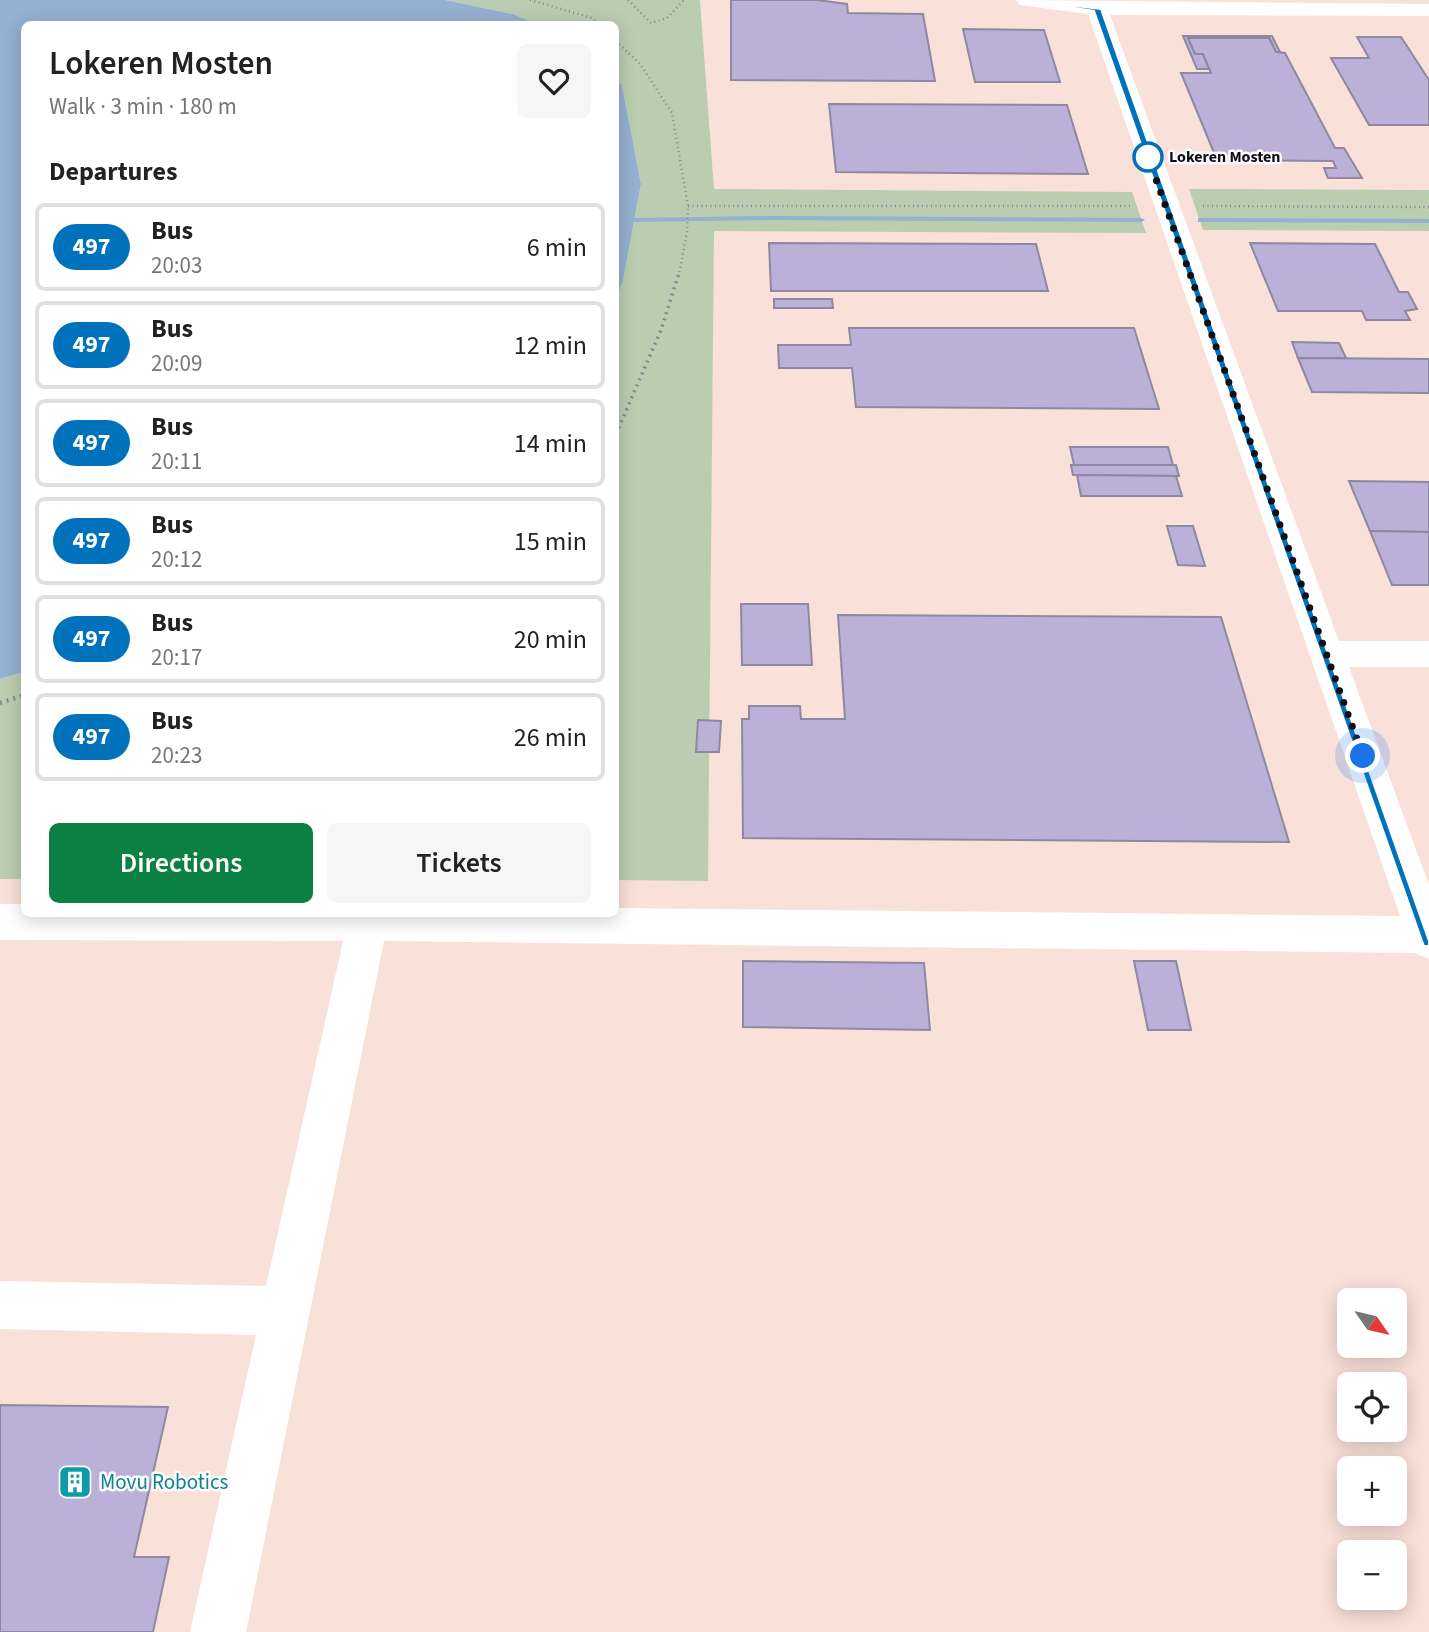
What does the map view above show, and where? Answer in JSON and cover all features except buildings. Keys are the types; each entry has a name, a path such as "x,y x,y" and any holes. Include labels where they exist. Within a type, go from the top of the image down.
{"street":[{"path":"1027,0 1097,9 1429,10"},
{"path":"0,922 367,923 1428,938 1097,9"},
{"path":"1326,654 1429,654"},
{"path":"218,1632 367,923"},
{"path":"0,1305 286,1311"}],"path":[{"path":"530,0 596,21"},
{"path":"545,4 553,0"},
{"path":"628,0 651,23 667,19 684,0"},
{"path":"619,44 641,65 672,113 688,206 687,232 678,278 661,330 619,427"},
{"path":"688,206 1429,207"},
{"path":"0,703 21,696"}],"shaded area":[{"path":"700,0 1429,0 1429,1632 0,1632 0,879 21,879 21,917 619,917 619,880 708,880 714,189"}],"green space":[{"path":"445,0 700,0 714,189 1132,192 1146,233 714,231 708,881 619,880 619,291 641,184 622,85 619,82 619,21 530,21 513,14"},
{"path":"1189,189 1429,190 1429,231 1203,230"},
{"path":"21,673 21,879 0,879 0,679"}],"water":[{"path":"0,0 445,0 513,14 530,21 21,21 21,673 0,679"},
{"path":"619,82 622,85 641,184 619,291"}],"waterway":[{"path":"634,220 1141,220"},
{"path":"1201,220 1429,221"}],"bus line":[{"name":"497","path":"1027,0 1097,9 1429,941"}],"place":[{"name":"Lokeren Mosten","path":"1148,157"},
{"name":"Movu Robotics","path":"75,1482"}],"route":[{"path":"1148,157 1363,756"}]}
